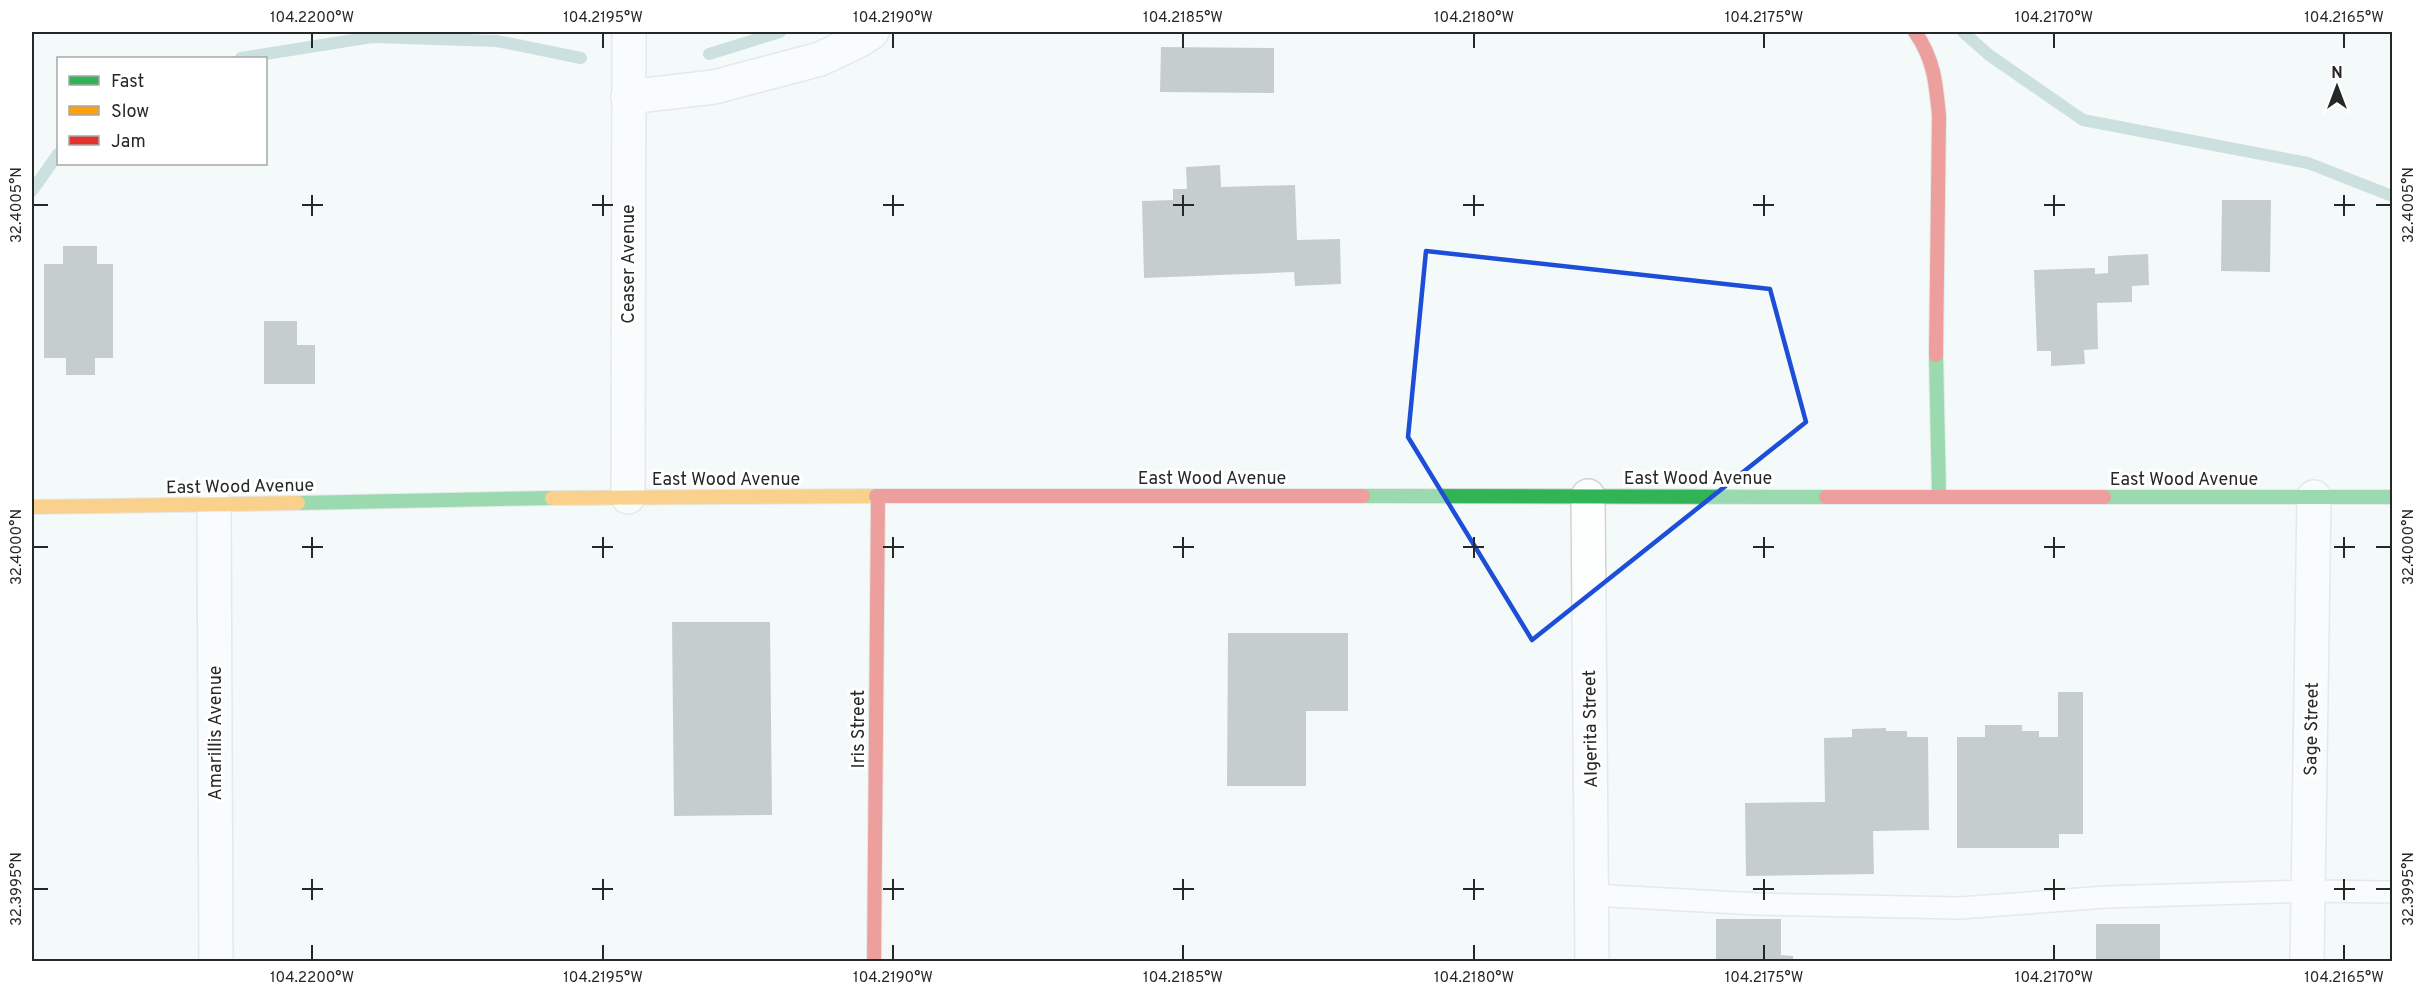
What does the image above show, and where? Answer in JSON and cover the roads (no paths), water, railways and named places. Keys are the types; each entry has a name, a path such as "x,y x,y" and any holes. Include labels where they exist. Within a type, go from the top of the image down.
{"main road":[{"path":"1915,32 1926,47 1930,58 1939,106 1940,199 1935,300 1939,495"},
{"name":"East Wood Avenue","path":"32,507 628,497 1939,495 2392,497"},
{"name":"Iris Street","path":"874,962 878,496"}],"street":[{"name":"Ceaser Avenue","path":"628,497 629,32"},
{"path":"628,97 725,84 820,59 858,42 872,32"},
{"name":"Algerita Street","path":"1588,496 1592,962"},
{"name":"Sage Street","path":"2307,962 2314,497"},
{"name":"Amarillis Avenue","path":"214,504 216,962"}],"lane":[{"path":"1592,895 1758,904 1960,908 2106,897 2309,891 2392,892"}],"waterway":[{"path":"709,54 780,32"},
{"path":"1963,32 1989,55 2083,120 2308,163 2392,196"},
{"path":"247,57 372,37 497,41 581,58"},
{"path":"32,191 57,155"}]}
